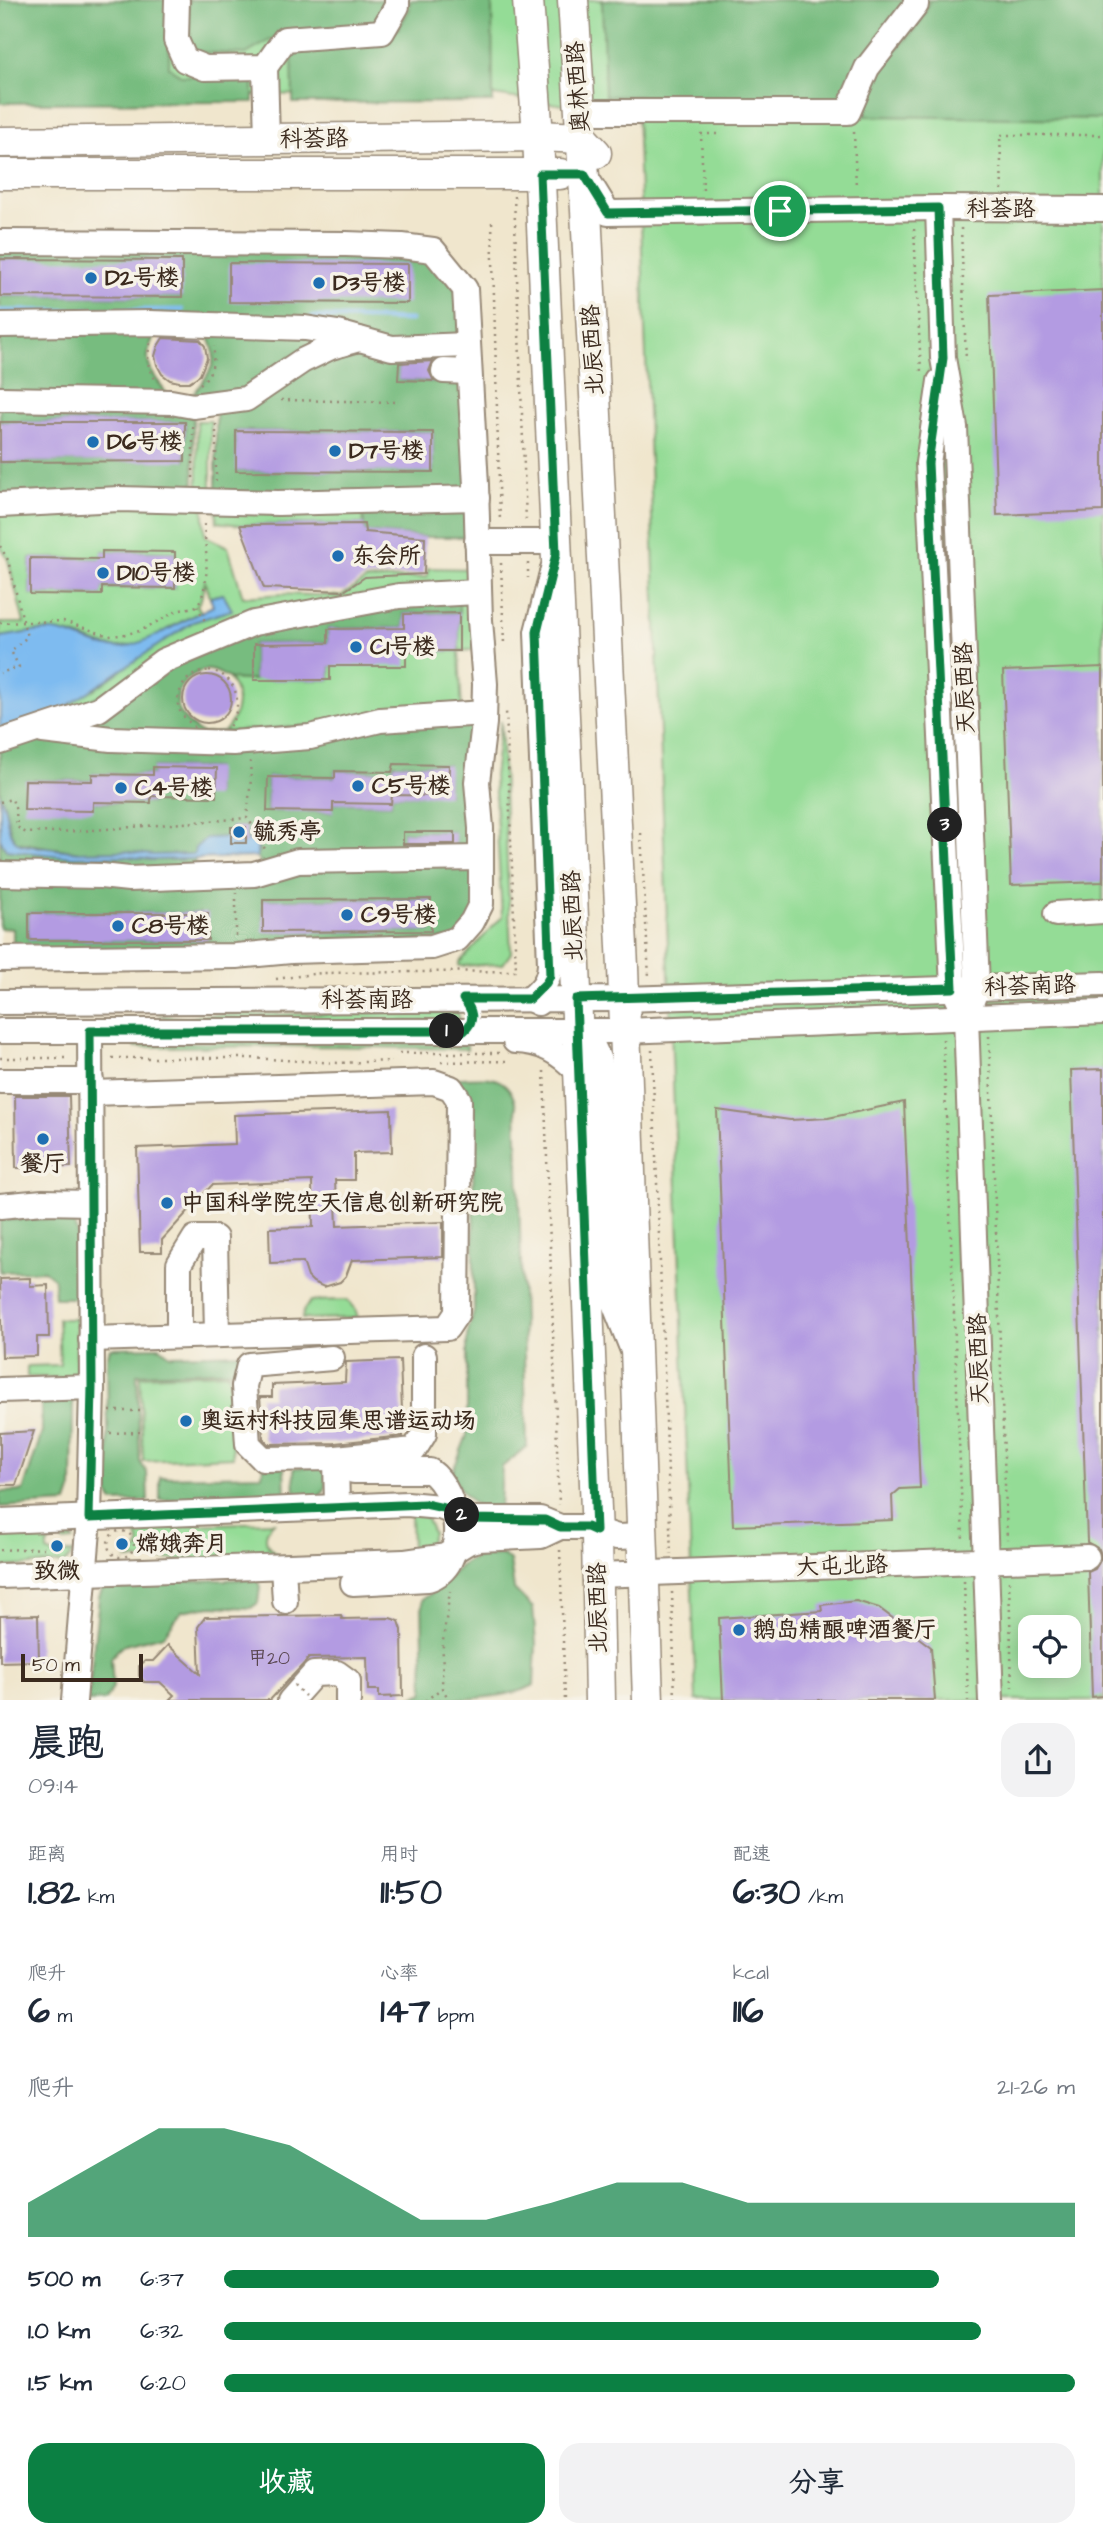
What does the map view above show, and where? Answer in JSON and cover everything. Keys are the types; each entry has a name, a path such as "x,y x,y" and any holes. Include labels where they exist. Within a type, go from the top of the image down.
{"main road":[{"name":"奥林西路","path":"528,0 540,174"},
{"name":"奥林西路","path":"573,0 585,125 584,174"},
{"name":"科荟路","path":"0,142 538,136 585,125"},
{"name":"科荟路","path":"0,174 584,174"},
{"name":"北辰西路","path":"540,174 574,940 598,1575 600,1700"},
{"name":"北辰西路","path":"584,174 624,999 640,1031 636,1360 648,1700"}],"street":[{"path":"177,0 176,40 186,60 205,68 265,67"},
{"path":"267,139 265,67 285,39 382,32 397,6 397,0"},
{"path":"585,125 848,111 867,68 916,5 916,0"},
{"name":"科荟路","path":"584,174 608,213 938,208 1103,209"},
{"name":"天辰西路","path":"938,208 943,358 955,427 965,988 991,1700"},
{"path":"0,242 346,244 433,250 465,289 477,498 489,542 478,592 484,662 484,713 477,782 481,904 472,922 457,939 432,947 291,951 236,956 0,959"},
{"path":"0,324 168,323 305,328 338,333 392,348 467,345"},
{"path":"0,399 191,403 246,399 302,361 331,347 359,340"},
{"path":"444,371 469,372"},
{"path":"0,505 119,499 278,503 477,498"},
{"path":"489,542 556,548 537,632 550,976 530,999 552,1011 588,1038 597,1051 603,1098 608,1269 614,1303 636,1360"},
{"path":"0,741 99,709 163,661 254,623 399,596 478,592"},
{"path":"35,730 111,739 245,742 310,737 380,720 484,713"},
{"path":"455,841 480,850"},
{"path":"0,874 142,878 254,874 298,861 480,850"},
{"path":"1056,914 1103,911"},
{"path":"574,940 591,1005 603,1017 640,1031"},
{"name":"科荟南路","path":"0,1002 624,999 1103,984"},
{"path":"463,999 472,1015 471,1023 464,1031"},
{"name":"科荟南路","path":"0,1031 640,1031 1103,1012"},
{"path":"74,1700 89,1518 92,1387 90,1031"},
{"path":"309,1031 352,1039 525,1041 555,1053 578,1072"},
{"path":"0,1082 91,1077 434,1082 451,1088 459,1100 457,1313 447,1328 91,1339"},
{"path":"0,1206 43,1202 90,1203"},
{"path":"179,1336 179,1264 195,1238 215,1238 217,1335"},
{"path":"345,1464 414,1450 424,1434 424,1356"},
{"path":"332,1358 248,1365 244,1386 248,1444 263,1459 430,1471 436,1475 448,1494 458,1531 453,1551 436,1577 353,1583"},
{"path":"0,1390 92,1387"},
{"path":"337,1507 345,1464"},
{"path":"0,1521 425,1504 453,1510 471,1519 540,1519 560,1527 587,1527 617,1537 643,1536"},
{"path":"0,1576 404,1562 445,1556 468,1542 479,1539 541,1536 560,1527"},
{"name":"大屯北路","path":"598,1575 1087,1557"},
{"path":"284,1567 285,1601"},
{"path":"295,1692 314,1674 337,1673 348,1681 348,1700"}],"path":[{"path":"855,131 856,195"},
{"path":"703,212 701,134 729,134"},
{"path":"1002,194 1000,135 1103,135"},
{"path":"492,222 489,542 504,644"},
{"path":"168,323 157,330 148,353 148,366 153,377 191,403 204,501"},
{"path":"0,623 63,621 109,636 121,635 140,631 177,611 197,606 205,580 204,501 191,403 209,376 214,346 207,334 195,324"},
{"path":"246,399 397,402"},
{"path":"0,546 8,560 27,637 11,651 19,667 0,673"},
{"path":"209,670 221,673 229,679 235,688 237,709 234,719 224,732 206,742 202,734 178,709 177,699 184,682 193,674 209,670"},
{"path":"274,979 321,973 516,971 506,698"},
{"path":"245,742 250,757 251,779 247,818 260,835 266,861"},
{"path":"0,802 12,799 17,827 26,833 247,818"},
{"path":"236,910 236,956"},
{"path":"0,1058 91,1077 260,1058 339,1063 401,1061"},
{"path":"439,1062 518,1061"},
{"path":"968,1067 986,1561 968,1700"},
{"path":"968,1067 986,1561 1013,1687"},
{"path":"103,1411 141,1410"},
{"path":"103,1433 142,1432"},
{"path":"560,1527 565,1700"},
{"path":"117,1531 126,1531 133,1537 134,1549 128,1556 116,1556 108,1545 110,1536 117,1531"},
{"path":"0,1550 46,1548"},
{"path":"450,1700 442,1688 443,1641 451,1583"},
{"path":"425,1700 442,1688"}],"green space":[{"path":"0,0 1103,0 1103,1700 696,1700 637,115 479,93 0,97"},
{"path":"0,0 169,0 169,67 182,76 253,76 253,102 0,103"},
{"path":"189,0 389,0 389,3 369,27 274,38 246,54 194,52 187,40"},
{"path":"410,0 492,0 493,102 293,103 292,48 375,44 398,29 410,9"},
{"path":"602,0 908,0 845,100 605,96"},
{"path":"929,0 1103,0 1103,119 865,116 870,88 877,73 920,22"},
{"path":"0,242 433,250 465,289 477,537 425,537 365,532 361,502 216,502 216,403 193,406 194,501 0,505 0,462 185,460 185,422 0,422 0,296 182,297 0,259","holes":["157,330 207,334 212,345 214,354 210,371 186,404 171,402 150,369 148,353","399,360 443,361 442,382 399,380","236,431 433,432 433,471 237,471"]},
{"path":"197,421 211,421 211,496 198,496"},
{"path":"203,501 205,536 228,547 243,597 282,594 341,596 366,580 427,577 428,568 471,569 470,580 458,581 459,592 478,592 483,649 459,651 459,593 254,623 99,709 0,730 95,689 193,622 231,609 223,594 210,597 205,582 197,605 201,612 152,638 132,645 108,646 70,634 53,632 0,637 0,623 24,623 8,560 0,546 0,505","holes":["103,551 175,552 175,588 102,587 101,595 30,594 30,558 102,559"]},
{"path":"361,501 364,524 240,525 217,522 216,502"},
{"path":"459,593 459,613 404,614 404,628 328,629 328,643 254,644 254,680 232,679 210,670 199,672 183,684 177,703 183,717 202,734 484,713 481,904 457,939 13,957 13,929 0,928 0,839 6,850 94,858 123,856 152,860 195,859 194,876 265,870 257,857 259,849 254,840 246,839 246,827 231,827 231,837 223,837 196,854 79,852 16,842 0,795 0,742 254,623","holes":["394,764 448,765 448,795 392,795 391,804 333,803 332,812 267,811 268,777 335,778 335,771 392,772","154,767 216,768 216,796 151,796 151,803 93,802 25,780 92,781 93,774 153,775","403,832 454,832 455,849 403,849","431,899 431,931 264,932 263,900","29,913 207,913 208,940 29,940"]},
{"path":"406,651 459,651 462,715 224,732 233,720 237,706 236,693 229,679 330,680 330,666"},
{"path":"501,721 511,953 503,964 459,966 502,917 494,776"},
{"path":"457,1012 459,1021 173,1024 160,1015 185,1019 198,1015"},
{"path":"134,1043 467,1045 467,1049 324,1046 134,1047"},
{"path":"454,1078 485,1078 501,1082 512,1095 516,1106 527,1446 502,1467 500,1508 476,1505 451,1476 467,1435 467,1336 474,1311 473,1105 467,1090"},
{"path":"61,1218 73,1222 77,1232 75,1298 55,1298 54,1279 44,1271 0,1272 0,1220"},
{"path":"347,1300 355,1309 358,1318 302,1319 304,1309 311,1301"},
{"path":"58,1319 76,1319 76,1374 69,1378 27,1377 27,1366 60,1365"},
{"path":"160,1347 170,1355 244,1353 245,1370 137,1374 140,1462 147,1472 148,1501 113,1502 109,1495 107,1358 110,1348"},
{"name":"奥运村科技园集思谱运动场","path":"229,1373 233,1457 143,1461 140,1376"},
{"path":"73,1399 72,1488 67,1503 0,1507 0,1492 23,1491 42,1432 41,1400"},
{"path":"326,1466 325,1490 319,1497 295,1497 294,1468"},
{"path":"263,1467 284,1467 285,1497 160,1500 160,1477 262,1475"},
{"path":"411,1512 426,1517 433,1533 428,1546 412,1553"},
{"path":"274,1522 266,1538 275,1558 128,1560 136,1552 139,1543 136,1534 127,1527"},
{"path":"0,1530 65,1530 74,1541 64,1542 58,1537 53,1538 47,1545 47,1551 56,1557 64,1553 74,1553 65,1563 0,1567"},
{"path":"503,1555 510,1561 514,1589 533,1608 536,1644 534,1685 489,1697 406,1700 424,1693 422,1600 464,1563 474,1558"},
{"path":"257,1579 260,1587 258,1603 251,1608 211,1606 182,1611 164,1635 121,1646 111,1658 113,1687 105,1700 88,1700 99,1597 103,1588 111,1583"}],"water":[{"path":"223,594 232,610 193,622 57,713 0,730 0,637 34,631 55,631 106,647 124,647 156,635 213,606 210,597"},
{"path":"0,795 9,830 22,845 79,852 194,854 195,848 206,838 231,837 232,843 246,843 246,839 257,842 257,857 152,860 123,856 73,857 6,850 0,839"}],"building":[{"name":"D2号楼","path":"0,259 182,260 182,297 0,296"},
{"name":"D3号楼","path":"229,263 408,264 408,303 229,302"},
{"path":"1103,290 1103,511 997,515 989,295"},
{"path":"163,338 200,340 205,346 207,358 200,375 189,382 179,382 162,374 155,356"},
{"path":"433,361 429,371 434,381 398,380 399,363"},
{"name":"D6号楼","path":"0,422 185,422 185,461 0,462"},
{"name":"D7号楼","path":"236,431 433,432 433,472 236,471"},
{"name":"东会所","path":"364,524 365,532 425,537 424,574 365,577 344,591 264,588 240,525"},
{"name":"D10号楼","path":"102,551 175,552 175,588 102,587 102,595 30,594 30,558 102,559"},
{"name":"C1号楼","path":"459,613 459,651 406,651 406,666 330,666 330,680 254,680 254,644 328,643 328,629 404,628 404,614"},
{"path":"1103,667 1103,882 1011,885 1003,671"},
{"path":"207,675 224,682 231,699 224,716 207,723 190,716 183,699 190,682"},
{"name":"C5号楼","path":"394,764 449,765 448,796 392,795 391,804 333,803 333,812 267,811 268,777 335,778 335,771 392,772"},
{"name":"C4号楼","path":"153,767 217,768 216,797 151,796 151,803 93,802 93,811 24,810 25,780 92,781 92,774 153,775"},
{"name":"毓秀亭","path":"231,827 246,827 246,843 231,843"},
{"path":"403,832 455,832 455,844 403,844"},
{"name":"C9号楼","path":"431,899 431,931 263,932 263,900"},
{"name":"C8号楼","path":"29,913 208,913 208,940 29,940"},
{"path":"1103,1069 1103,1696 1092,1697 1088,1572 1095,1569 1102,1557 1099,1549 1087,1542 1071,1070"},
{"name":"餐厅","path":"15,1096 69,1096 71,1167 16,1168"},
{"path":"904,1102 920,1488 900,1489 892,1496 893,1520 733,1526 717,1110 790,1120 828,1118"},
{"name":"中国科学院空天信息创新研究院","path":"391,1110 392,1152 354,1153 354,1180 335,1180 337,1226 443,1222 443,1257 352,1260 346,1276 340,1282 324,1287 308,1277 303,1262 270,1263 269,1228 313,1227 312,1181 212,1185 162,1240 162,1252 140,1252 137,1148 235,1144 234,1115"},
{"path":"30,1278 30,1286 48,1285 49,1337 37,1337 37,1356 2,1357 0,1279"},
{"path":"400,1360 403,1436 335,1443 269,1444 263,1438 260,1397 272,1397 272,1385 345,1382 346,1362"},
{"path":"34,1431 16,1485 0,1485 0,1433"},
{"path":"856,1601 879,1608 931,1647 935,1700 723,1700 719,1618 822,1611 821,1605"},
{"path":"38,1615 39,1661 0,1662 0,1616"},
{"path":"341,1615 342,1619 390,1618 399,1621 402,1630 403,1696 379,1697 379,1690 368,1690 367,1657 309,1658 270,1700 169,1700 174,1695 160,1682 144,1682 139,1676 139,1666 145,1661 153,1661 168,1645 200,1674 198,1627 205,1617"}],"waterway":[{"path":"0,311 182,310"},
{"path":"312,317 411,320"}],"place":[{"name":"D2号楼","path":"91,278"},
{"name":"D3号楼","path":"319,283"},
{"name":"D6号楼","path":"93,442"},
{"name":"D7号楼","path":"335,451"},
{"name":"东会所","path":"338,556"},
{"name":"D10号楼","path":"103,573"},
{"name":"C1号楼","path":"356,647"},
{"name":"C5号楼","path":"358,786"},
{"name":"C4号楼","path":"121,788"},
{"name":"毓秀亭","path":"239,832"},
{"name":"C9号楼","path":"347,915"},
{"name":"C8号楼","path":"118,926"},
{"name":"餐厅","path":"43,1139"},
{"name":"中国科学院空天信息创新研究院","path":"167,1203"},
{"name":"奥运村科技园集思谱运动场","path":"186,1421"},
{"name":"嫦娥奔月","path":"122,1544"},
{"name":"致微","path":"57,1546"},
{"name":"鹅岛精酿啤酒餐厅","path":"739,1630"}],"route":[{"path":"540,174 584,174 608,213 780,211 938,208 943,358 928,463 953,988 650,998 654,999 576,999 596,1531 587,1527 560,1527 540,1519 471,1519 453,1510 425,1504 89,1518 92,1387 90,1031 464,1031 471,1023 472,1015 463,999 530,999 550,976 537,632 556,554 540,174"}]}
